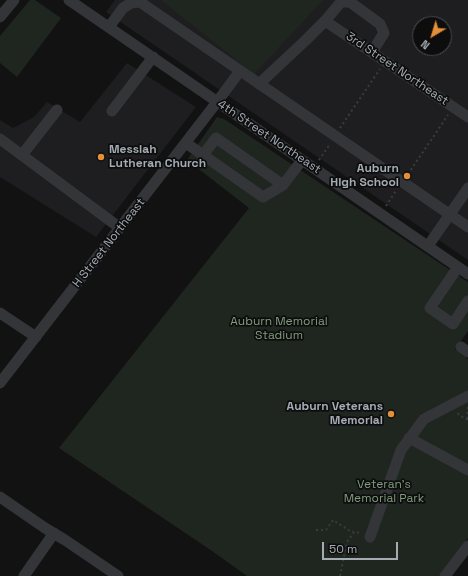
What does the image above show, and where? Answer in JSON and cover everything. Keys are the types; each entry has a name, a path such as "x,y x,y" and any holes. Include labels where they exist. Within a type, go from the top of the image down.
{"street":[{"path":"0,17 14,0"},
{"name":"4th Street Northeast","path":"69,0 468,274"},
{"path":"109,28 123,8 131,3 140,2 468,227"},
{"path":"259,84 342,2 350,2 380,24 384,33 372,52"},
{"name":"3rd Street Northeast","path":"325,20 468,117"},
{"path":"112,111 152,57"},
{"name":"H Street Northeast","path":"0,383 218,102 240,71"},
{"path":"22,155 57,110"},
{"path":"0,138 120,228"},
{"path":"203,155 216,138 283,185"},
{"path":"186,142 263,197 283,185 302,160"},
{"path":"428,246 468,188"},
{"path":"458,267 430,308 452,324 468,301"},
{"path":"0,313 36,337"},
{"path":"370,537 400,450 424,419 468,396"},
{"path":"409,438 468,470"},
{"path":"0,497 118,576"},
{"path":"24,576 54,533"},
{"path":"445,576 468,546"}],"path":[{"path":"314,168 386,61"},
{"path":"381,213 454,108"},
{"path":"468,407 468,420"},
{"path":"458,413 468,420"},
{"path":"316,530 326,530 333,520 350,531 370,537"},
{"path":"340,576 347,542 354,532"}],"shaded area":[{"name":"Auburn High School","path":"115,0 468,0 468,260 106,12"},
{"path":"127,63 196,107 96,237 0,177 0,120 13,128 34,117 47,102 80,122"}],"green space":[{"path":"30,0 35,0 61,18 17,77 0,63 0,36"},
{"path":"161,0 323,0 254,74"},
{"name":"Auburn Memorial Stadium","path":"217,117 224,119 468,282 468,331 455,349 468,359 468,538 441,576 247,576 59,448 249,208 187,160"}],"place":[{"name":"Messiah Lutheran Church","path":"101,157"},
{"name":"Auburn High School","path":"407,176"},
{"name":"Auburn Veterans Memorial","path":"391,414"}],"park label":[{"name":"Veteran's Memorial Park","path":"384,492"}]}
